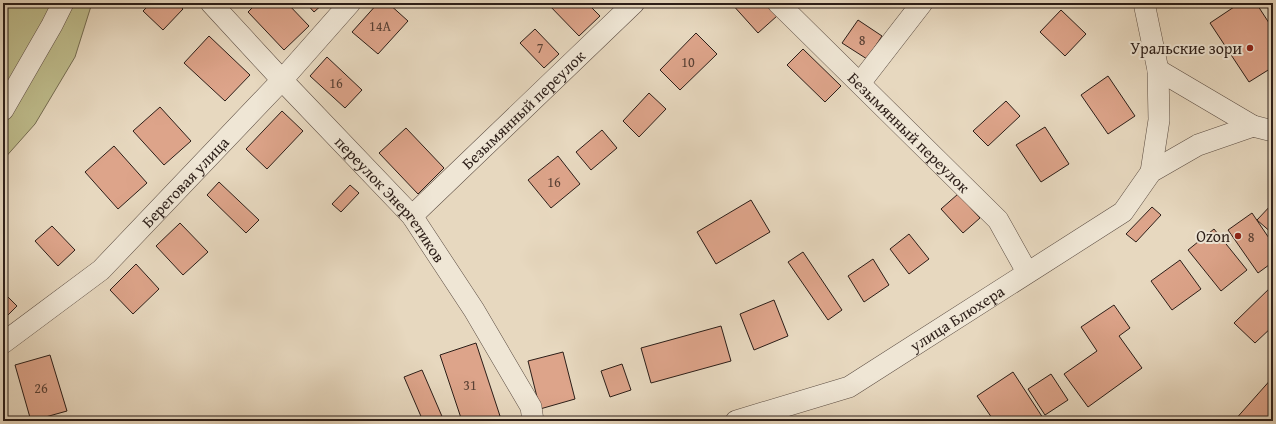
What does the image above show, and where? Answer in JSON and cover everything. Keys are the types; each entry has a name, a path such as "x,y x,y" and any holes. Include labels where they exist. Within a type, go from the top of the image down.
{"street":[{"path":"3,110 63,3"},
{"name":"переулок Энергетиков","path":"211,3 282,80 412,216 474,310 531,407 534,421"},
{"name":"Береговая улица","path":"3,343 101,270 282,80 350,3"},
{"name":"Безымянный переулок","path":"412,216 634,3"},
{"name":"Безымянный переулок","path":"778,3 998,220 1027,272"},
{"path":"860,83 922,3"},
{"name":"улица Блюхера","path":"1144,3 1158,70 1159,120 1151,172"},
{"path":"1158,70 1253,126 1273,131"},
{"name":"улица Блюхера","path":"736,421 849,387 1123,212 1151,172 1198,144 1253,126"}],"shaded area":[{"path":"3,3 92,3 75,57 35,124 3,160"}],"building":[{"path":"151,3 177,3 183,9 163,30 143,11"},
{"path":"257,3 287,3 309,26 284,50 248,12"},
{"path":"306,3 324,3 314,12"},
{"path":"378,3 388,3 408,21 378,54 352,32"},
{"path":"547,3 587,3 600,16 579,36"},
{"path":"731,3 765,3 777,16 758,33"},
{"name":"Уральские зори","path":"1240,3 1256,3 1273,29 1273,67 1249,82 1210,23"},
{"path":"1061,10 1086,34 1065,56 1040,32"},
{"path":"858,20 882,36 867,59 842,43"},
{"path":"535,29 559,54 544,68 520,43"},
{"path":"696,33 717,54 680,90 660,70"},
{"path":"209,36 250,75 225,101 184,63"},
{"path":"803,49 841,86 825,102 787,65"},
{"path":"327,57 362,90 345,108 310,76"},
{"path":"1108,76 1135,116 1108,134 1081,95"},
{"path":"649,93 666,109 639,137 623,121"},
{"path":"1006,101 1020,116 988,146 973,131"},
{"path":"160,107 191,141 164,165 133,131"},
{"path":"282,111 303,131 267,169 246,149"},
{"path":"1045,127 1069,164 1041,182 1016,145"},
{"path":"406,128 444,168 418,194 379,153"},
{"path":"602,130 617,148 591,170 576,152"},
{"path":"114,146 147,183 118,209 85,172"},
{"path":"558,156 580,184 551,208 528,180"},
{"path":"219,182 259,220 246,233 207,195"},
{"path":"350,185 359,193 341,212 332,204"},
{"path":"958,194 980,218 963,233 941,209"},
{"path":"751,200 770,232 716,264 697,232"},
{"path":"1273,203 1273,234 1257,220"},
{"path":"1152,207 1161,215 1136,242 1126,234"},
{"path":"1252,213 1273,244 1273,262 1258,273 1228,230"},
{"path":"180,223 208,252 183,275 156,246"},
{"path":"52,226 75,250 58,266 35,241"},
{"path":"1214,229 1247,270 1221,291 1188,250"},
{"path":"909,234 929,259 909,274 890,249"},
{"path":"803,252 842,310 828,320 788,262"},
{"path":"873,259 889,285 864,302 848,276"},
{"path":"1180,260 1201,289 1172,310 1151,281"},
{"path":"136,264 159,289 133,314 110,290"},
{"path":"1273,285 1273,326 1255,343 1234,323"},
{"path":"3,292 17,306 4,319 3,318"},
{"path":"774,300 788,336 754,350 740,314"},
{"path":"1114,305 1130,328 1119,336 1142,368 1088,407 1064,374 1097,351 1081,327"},
{"path":"721,326 731,361 651,383 641,348"},
{"path":"476,343 500,416 486,421 462,421 440,355"},
{"path":"563,352 575,399 540,409 528,361"},
{"path":"50,355 67,411 31,421 15,365"},
{"path":"622,364 631,390 610,397 601,371"},
{"path":"422,370 444,421 423,421 404,377"},
{"path":"1013,372 1043,418 1039,421 994,421 977,396"},
{"path":"1051,374 1068,400 1045,415 1028,389"},
{"path":"1273,377 1273,421 1234,421"}],"place":[{"name":"Уральские зори","path":"1250,48"},
{"name":"Ozon","path":"1238,236"}]}
